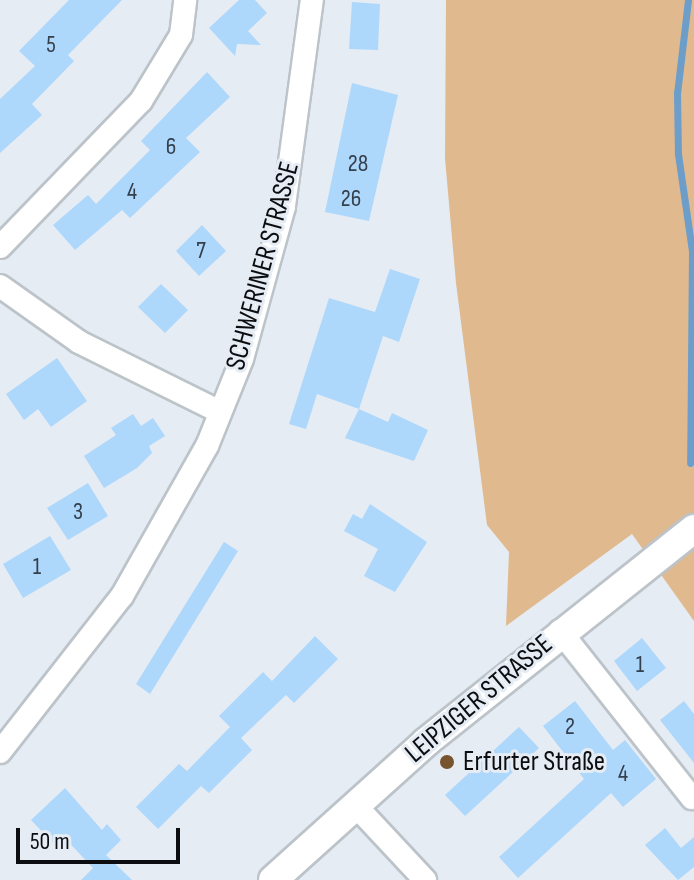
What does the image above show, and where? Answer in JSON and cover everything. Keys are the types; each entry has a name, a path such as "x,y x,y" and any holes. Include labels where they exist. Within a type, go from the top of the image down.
{"main road":[{"name":"LEIPZIGER STRASSE","path":"273,880 355,805 560,631 694,529"}],"street":[{"path":"0,247 141,101 181,35 185,0"},
{"name":"SCHWERINER STRASSE","path":"0,752 122,596 184,493 220,412 261,297 284,206 312,0"},
{"path":"0,286 79,342 220,412"},
{"path":"560,631 692,798"},
{"path":"355,805 425,880"}],"shaded area":[{"path":"446,0 694,0 694,621 632,534 506,626 509,552 487,525 456,283 445,158"}],"building":[{"path":"69,0 122,0 68,55 74,61 32,104 42,115 0,153 0,99 35,66 19,51"},
{"path":"239,0 255,0 267,13 248,31 261,45 237,44 235,56 209,28"},
{"path":"352,2 380,4 378,50 349,49"},
{"path":"207,72 230,97 186,138 200,152 130,218 122,210 75,250 53,225 88,195 96,204 150,150 141,141"},
{"path":"352,83 398,95 369,221 325,212"},
{"path":"202,225 226,251 199,276 176,251"},
{"path":"390,269 420,279 399,342 383,336 359,409 317,394 306,429 289,424 329,298 375,312"},
{"path":"161,284 188,310 165,333 138,307"},
{"path":"57,358 87,401 51,427 38,409 24,420 6,394"},
{"path":"359,409 388,422 392,413 428,430 414,461 345,438"},
{"path":"133,414 141,426 153,418 165,436 149,446 152,453 137,468 104,488 84,456 116,435 111,428"},
{"path":"88,483 108,516 68,540 47,508"},
{"path":"370,504 427,542 395,592 364,576 378,549 344,531 353,514 362,519"},
{"path":"50,536 71,570 23,598 3,564"},
{"path":"224,542 238,551 150,694 136,684"},
{"path":"315,636 338,659 294,703 286,695 241,738 252,750 209,793 201,786 158,829 136,807 179,764 187,771 230,727 219,716 263,672 272,681"},
{"path":"642,638 666,668 637,691 614,661"},
{"path":"575,701 613,750 625,740 656,779 623,807 611,793 518,878 499,857 584,779 543,726"},
{"path":"684,701 694,714 694,763 660,720"},
{"path":"519,727 539,748 465,816 445,795"},
{"path":"65,788 102,830 107,824 121,840 106,855 132,880 81,880 93,868 61,834 53,843 31,820"},
{"path":"665,828 681,848 694,837 694,867 678,880 645,845"}],"waterway":[{"path":"688,0 677,93 678,154 692,251 690,463"}],"place":[{"name":"Erfurter Straße","path":"447,762"}]}
